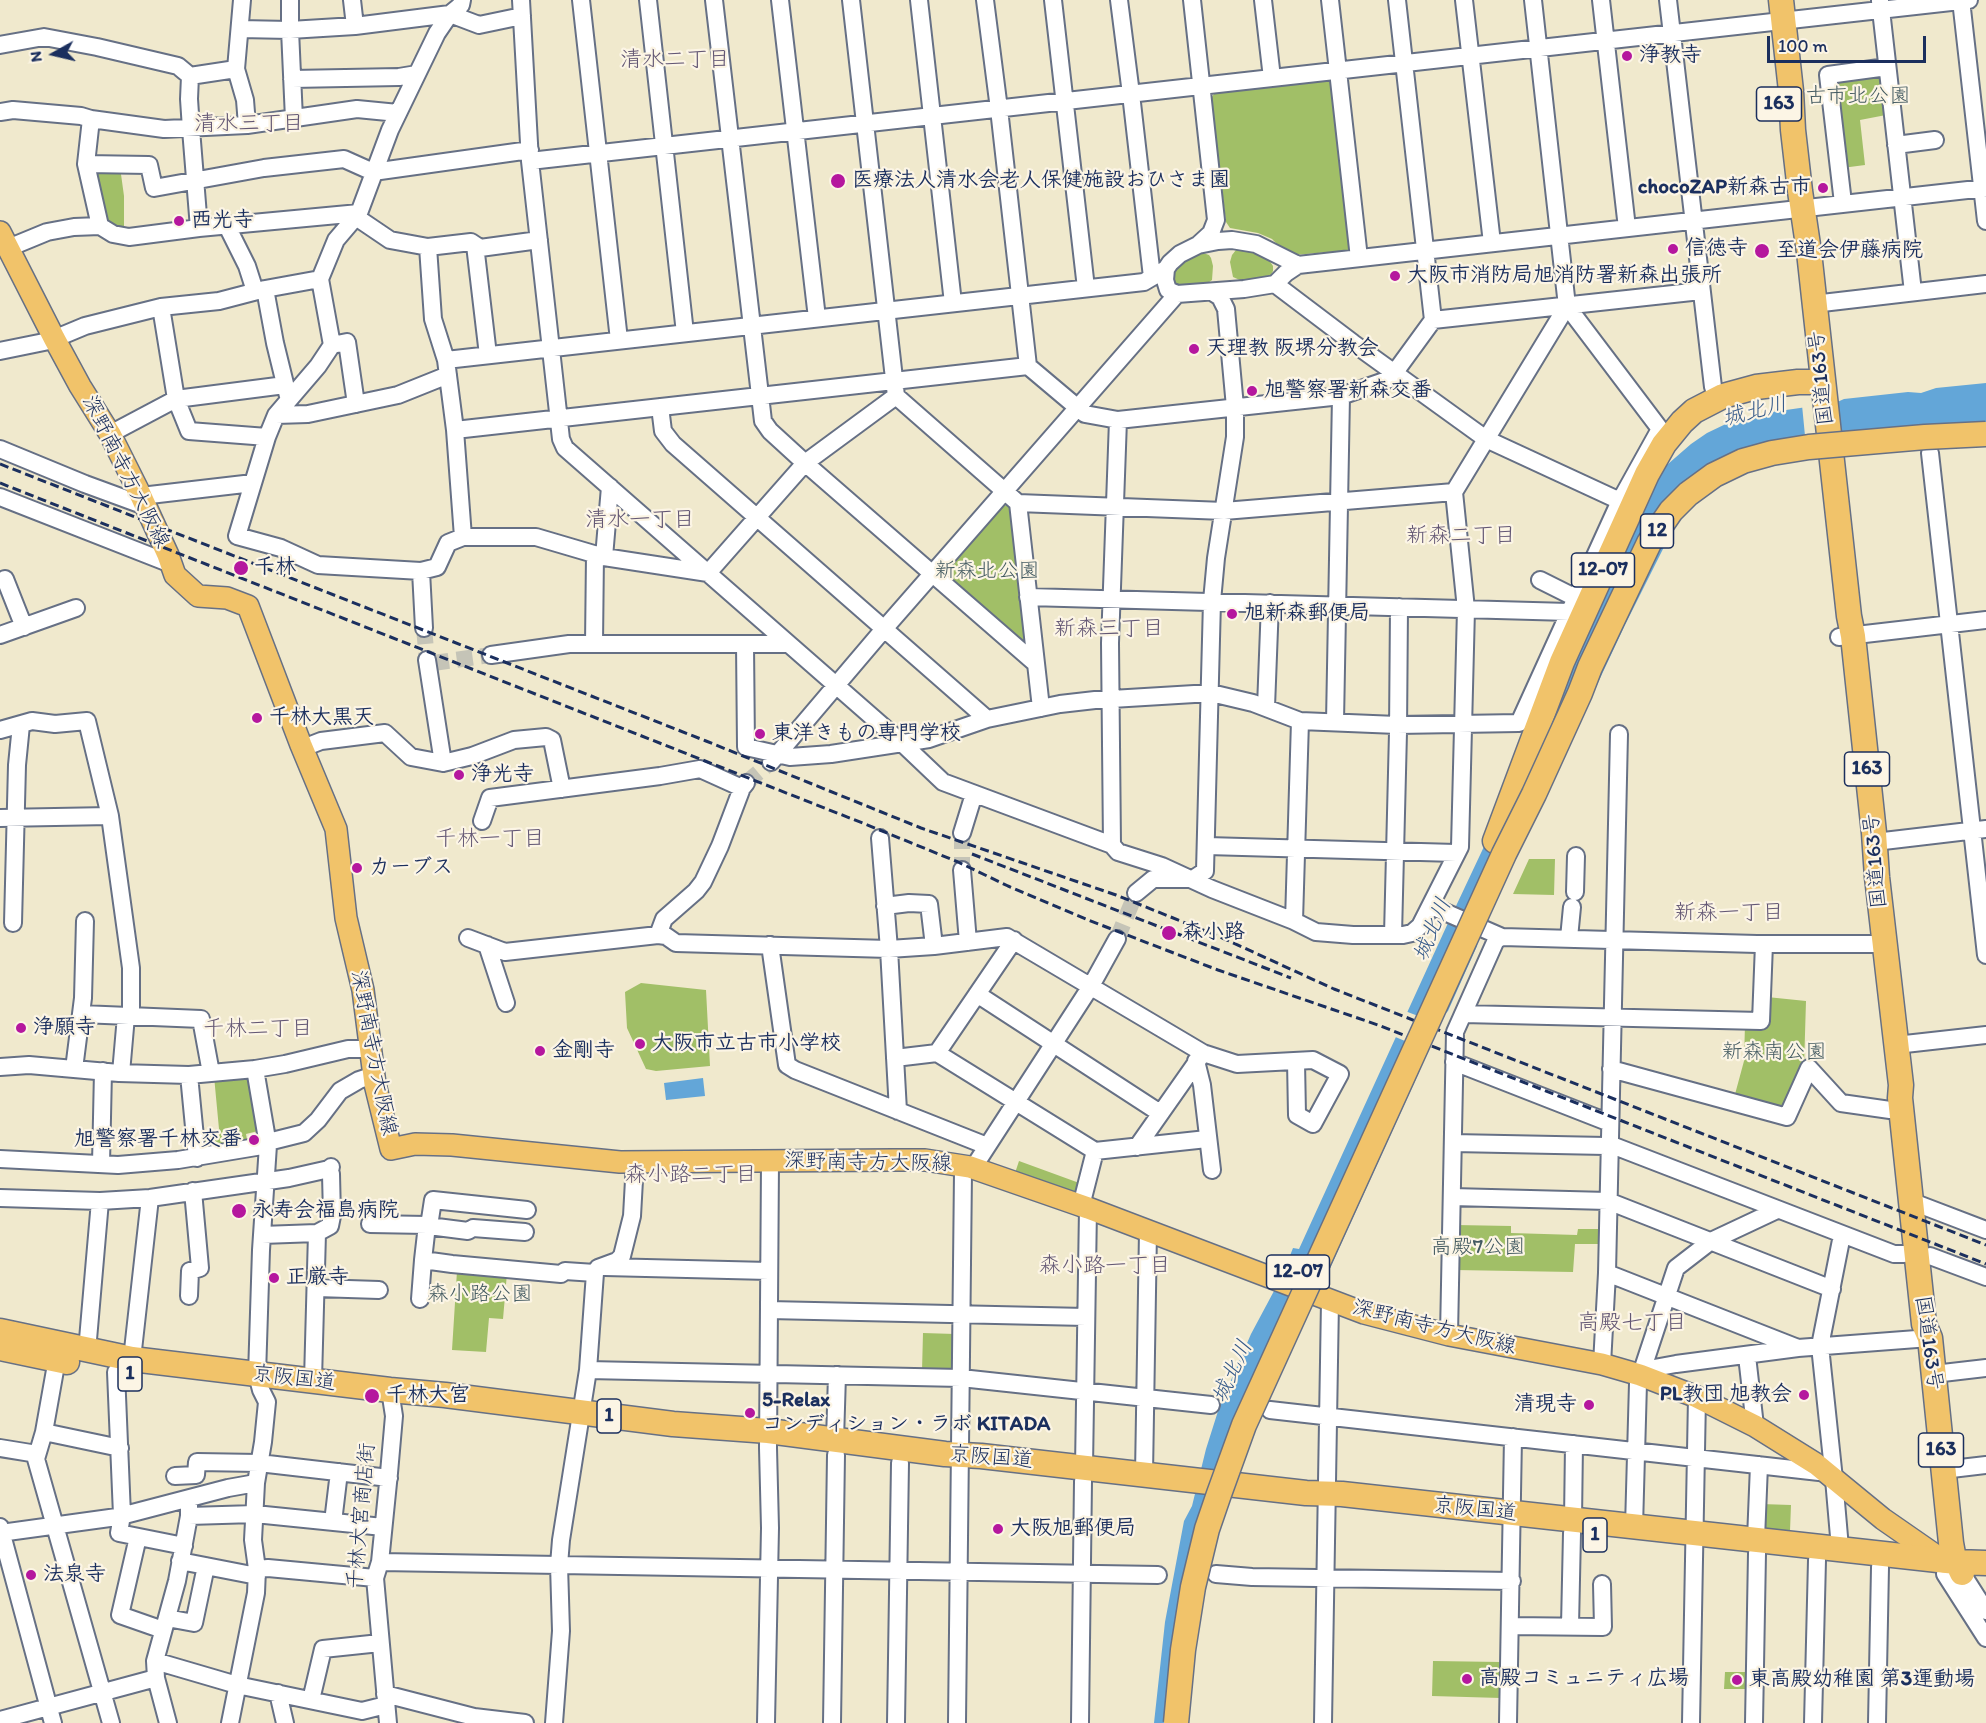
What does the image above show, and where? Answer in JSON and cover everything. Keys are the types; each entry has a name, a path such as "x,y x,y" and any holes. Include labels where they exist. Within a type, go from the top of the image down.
{"highway":[{"name":"国道163号","path":"1775,11 1780,129 1796,209 1809,252 1808,384"},
{"name":"国道163号","path":"1796,209 1808,384 1824,453 1846,636 1878,945 1890,1110 1899,1144 1919,1325 1934,1374 1951,1544 1958,1569"},
{"name":"12-07","path":"1163,1723 1169,1649 1180,1585 1195,1526 1220,1453 1260,1355 1495,841 1562,662 1647,474 1672,434 1701,406 1742,390 1808,384"},
{"name":"12","path":"1176,1723 1183,1650 1193,1587 1208,1529 1236,1448 1273,1360 1642,555 1663,522 1688,494 1714,475 1743,461 1772,453 1809,447 1986,434"},
{"name":"国道163号","path":"1846,636 1875,842 1878,945 1901,1085 1900,1098 1924,1324 1923,1339 1958,1569"},
{"name":"163","path":"1901,1085 1906,1096 1918,1204 1912,1326 1923,1339"},
{"name":"163","path":"1890,1110 1889,1119 1914,1256"},
{"name":"京阪国道","path":"0,1331 87,1351 124,1366"},
{"name":"京阪国道","path":"0,1348 57,1359 391,1397 445,1395 580,1420 673,1424 835,1447 1757,1546 1840,1548 1958,1569"},
{"name":"京阪国道","path":"259,1382 313,1380 391,1397"},
{"name":"京阪国道","path":"835,1447 900,1463 960,1461"},
{"name":"京阪国道","path":"1083,1474 1144,1474 1185,1485"},
{"name":"京阪国道","path":"1573,1526 1634,1527 1695,1539"},
{"name":"京阪国道","path":"1757,1546 1817,1560 1880,1567 1958,1569 1986,1563"}],"main road":[{"name":"深野南寺方大阪線","path":"3,239 80,386 110,434 143,501 175,575 198,596 227,598 249,606 336,829 346,918 363,990 374,1075 397,1147 415,1144 452,1145 603,1161 914,1160 970,1167 1149,1231 1364,1313 1449,1335 1602,1364 1697,1397 1755,1426 1816,1464 1883,1519 1958,1569"}],"street":[{"path":"242,0 236,69 245,100 247,125"},
{"path":"290,0 294,119"},
{"path":"352,0 355,26"},
{"path":"462,0 437,33 398,113 357,215 336,240 320,279 332,345 318,366 287,393 276,415 267,437 237,536 281,548 318,565 421,571 437,567 448,543 463,537 536,537 600,556 708,573"},
{"path":"581,0 619,340"},
{"path":"648,0 685,333"},
{"path":"714,0 761,416 766,427 1035,663"},
{"path":"780,0 817,318"},
{"path":"851,0 895,388 1012,497 1115,507 1224,511 1454,492"},
{"path":"919,0 953,303"},
{"path":"985,0 1028,366 1085,414 1118,420 1341,396 1390,379 1433,320 1397,0"},
{"path":"1053,0 1086,288"},
{"path":"1119,0 1154,276 1173,292 1212,292 1279,280 1298,265"},
{"path":"276,415 308,414 398,395 447,368 488,355 1019,296 1086,288 1154,276 1179,254 1198,245 1212,233 1216,220 1192,0"},
{"path":"1263,0 1272,78"},
{"path":"1330,0 1359,258"},
{"path":"1464,0 1492,243"},
{"path":"1533,0 1567,306 1660,429"},
{"path":"1602,0 1627,228"},
{"path":"1668,0 1713,387"},
{"path":"86,164 149,165 154,188 264,168 344,159 373,172 530,155 598,153 1672,33 1775,11 1964,0 1986,221"},
{"path":"1880,5 1913,292"},
{"path":"240,29 290,30 355,26 450,14 479,25 522,8 530,155 561,439 565,448 902,743 943,782 1112,844 1118,852 1162,866 1316,932 1403,935 1416,930 1437,908 1460,847 1466,609 1454,492 1567,306"},
{"path":"0,45 44,37 178,66 190,76 236,69"},
{"path":"1843,203 1828,75 1887,67"},
{"path":"292,79 399,77 417,74"},
{"path":"190,76 189,99 199,228"},
{"path":"0,112 15,110 82,116 164,129 247,125 357,110 398,113"},
{"path":"91,119 86,164 100,226"},
{"path":"1896,145 1935,140"},
{"path":"1198,245 1232,240 1256,244 1298,265 1984,188"},
{"path":"3,239 13,246 47,232 74,227 100,226 114,234 129,237 199,228 357,215 390,240 428,247 471,242 480,248 539,240"},
{"path":"1216,220 1232,240"},
{"path":"227,226 260,290 287,393"},
{"path":"475,245 488,355"},
{"path":"428,247 433,319 447,368 463,537"},
{"path":"1809,252 1818,255 1823,303 1986,284"},
{"path":"1278,256 1282,268 1279,280"},
{"path":"0,351 49,341 85,326 161,307 219,301 260,290 320,279"},
{"path":"1279,280 1395,373 1486,439 1620,501"},
{"path":"1433,320 1701,291"},
{"path":"774,759 933,574 1012,497 1078,409 1173,292"},
{"path":"1136,893 1153,879 1193,879 1205,871 1212,601 1216,558 1235,437 1235,407 1226,309 1220,297 1212,292"},
{"path":"161,307 176,399 189,431 267,437"},
{"path":"332,345 347,342 356,404"},
{"path":"454,430 759,396 895,388 1028,366"},
{"path":"745,644 746,747 774,759 831,754 929,739 987,720 1041,708 1095,700 1211,693 1266,707 1300,721 1397,725 1519,723 1620,501 1660,429 1679,409 1713,387 1786,372 1808,384"},
{"path":"708,573 805,463 895,388"},
{"path":"110,434 176,399 287,393"},
{"path":"1335,722 1341,396"},
{"path":"660,407 665,436 987,720"},
{"path":"1112,844 1111,599 1118,420"},
{"path":"0,449 85,484 143,501 253,483"},
{"path":"1930,453 1949,624 1979,830 1986,955"},
{"path":"594,644 600,556 610,488"},
{"path":"0,497 171,564"},
{"path":"1012,497 1028,597 1041,708"},
{"path":"421,571 424,628"},
{"path":"5,579 24,627"},
{"path":"1540,580 1573,605"},
{"path":"1028,597 1466,609 1573,605"},
{"path":"1266,707 1270,603"},
{"path":"1393,935 1399,607"},
{"path":"0,635 76,608"},
{"path":"1846,636 1986,620"},
{"path":"491,655 569,644 788,644"},
{"path":"429,662 443,763"},
{"path":"0,730 32,721 55,724 87,721 110,816 130,968 129,1016 121,1073"},
{"path":"1294,921 1298,849 1300,721"},
{"path":"12,922 8,818 21,725"},
{"path":"303,748 321,741 386,733 411,757 443,763 472,756 514,740 546,737 552,740 562,789"},
{"path":"1602,1364 1610,1144 1619,734"},
{"path":"482,821 490,798 700,769 744,785 703,882 664,919 658,935"},
{"path":"962,833 974,794"},
{"path":"8,818 110,816"},
{"path":"1875,842 1979,830"},
{"path":"880,838 898,1111"},
{"path":"1207,846 1456,853"},
{"path":"1569,938 1576,856"},
{"path":"962,870 968,942"},
{"path":"885,906 909,903 929,904 934,946"},
{"path":"1437,908 1498,935 1764,944 1878,945"},
{"path":"74,1069 81,1014 85,921"},
{"path":"468,938 505,952 658,935 666,936 676,943 889,949 1007,937 1091,986 1200,1057 1237,1064 1296,1061"},
{"path":"1449,1335 1455,1032 1498,935"},
{"path":"957,1723 963,1172 977,1162 1091,986 1117,939"},
{"path":"937,1053 1014,940"},
{"path":"1463,1014 1761,1021 1764,944"},
{"path":"487,945 506,1003"},
{"path":"770,945 787,1065 797,1071 987,1146"},
{"path":"977,994 1160,1113"},
{"path":"81,1014 201,1019 211,1073"},
{"path":"1896,1045 1986,1035"},
{"path":"0,1067 29,1065 121,1073 189,1075 255,1069 348,1049 371,1049"},
{"path":"895,1058 937,1053 1095,1150 1207,1139"},
{"path":"1137,1147 1200,1057"},
{"path":"1200,1057 1212,1170"},
{"path":"1454,1062 1610,1123"},
{"path":"1611,1069 1787,1116 1809,1068 1841,1103 1890,1110"},
{"path":"230,1723 256,1593 257,1572 253,1540 256,1483 267,1402 259,1382 262,1236 268,1143 255,1069"},
{"path":"101,1164 103,1071"},
{"path":"189,1075 197,1158"},
{"path":"0,1159 118,1165 197,1158 268,1143 304,1133 318,1120 340,1091 359,1080 374,1075"},
{"path":"1453,1143 1610,1144 1894,1254 1930,1256 1986,1277"},
{"path":"1080,1723 1086,1391 1084,1207 1095,1150"},
{"path":"598,1270 622,1256 632,1216 635,1162"},
{"path":"766,1723 770,1528 768,1439 770,1162"},
{"path":"0,1198 100,1202 150,1198 289,1178 330,1168 332,1216 330,1226 317,1233 262,1236"},
{"path":"189,1296 190,1271 200,1268 193,1191"},
{"path":"1452,1197 1608,1201 1832,1289"},
{"path":"150,1198 124,1366 120,1448 122,1515 119,1533 138,1537 182,1553 206,1566 257,1572 268,1568 378,1570 559,1565 1158,1575"},
{"path":"420,1299 423,1260 433,1200 527,1210"},
{"path":"87,1351 100,1202"},
{"path":"1918,1204 1986,1230"},
{"path":"1634,1527 1638,1383 1676,1268 1711,1241 1777,1210"},
{"path":"370,1224 428,1225 468,1231 473,1228 525,1232"},
{"path":"1144,1474 1149,1231"},
{"path":"313,1380 317,1233"},
{"path":"1840,1548 1831,1476 1820,1346 1842,1235"},
{"path":"423,1260 561,1274 565,1271 598,1270 769,1271"},
{"path":"554,1723 561,1631 559,1565 564,1512 588,1370 598,1270"},
{"path":"1606,1273 1798,1348"},
{"path":"316,1288 379,1290"},
{"path":"1323,1723 1328,1301"},
{"path":"769,1310 1086,1317"},
{"path":"1640,1376 1654,1368 1798,1348 1923,1339"},
{"path":"1747,1356 1755,1426"},
{"path":"57,1359 44,1432 36,1459 111,1723"},
{"path":"1934,1374 1986,1368"},
{"path":"588,1370 961,1378 1211,1405"},
{"path":"832,1723 837,1375"},
{"name":"千林大宮商店街","path":"387,1723 380,1642 378,1570 394,1416 391,1397"},
{"path":"1691,1723 1697,1397"},
{"path":"1270,1410 1697,1457 1831,1476"},
{"path":"44,1432 120,1448"},
{"path":"1508,1723 1513,1437"},
{"path":"1570,1626 1574,1444"},
{"path":"0,1448 37,1454"},
{"path":"175,1476 196,1475 197,1462 260,1462 389,1478"},
{"path":"897,1723 900,1463"},
{"path":"1754,1723 1759,1465"},
{"path":"1943,1470 1986,1465"},
{"path":"333,1522 339,1472"},
{"path":"51,1715 0,1531 55,1526 122,1515 256,1483"},
{"path":"168,1723 154,1661 177,1581 189,1516 189,1498"},
{"path":"189,1516 255,1514 383,1527"},
{"path":"138,1537 120,1615 165,1624 194,1623 206,1566"},
{"path":"1813,1723 1817,1560"},
{"path":"1877,1723 1880,1567"},
{"path":"1958,1569 1986,1611"},
{"path":"1958,1569 1986,1638"},
{"path":"1216,1574 1252,1577 1512,1581"},
{"path":"1510,1626 1603,1627 1602,1584"},
{"path":"311,1700 323,1649 380,1642"},
{"path":"154,1661 237,1685 362,1711 386,1699 440,1716 525,1723"},
{"path":"0,1720 51,1715 103,1692 156,1678"},
{"path":"278,1693 285,1723"}],"green space":[{"name":"古市北公園","path":"1881,71 1886,115 1860,120 1865,165 1842,168 1836,77"},
{"path":"1329,78 1334,82 1353,250 1294,255 1283,250 1272,239 1258,233 1230,228 1226,222 1211,98 1217,90"},
{"path":"91,167 120,167 124,196 124,233 101,223"},
{"path":"1243,248 1257,252 1269,260 1273,266 1271,275 1242,281 1233,277 1230,262 1232,255 1236,250"},
{"path":"1200,252 1211,258 1212,280 1204,286 1175,286 1171,279 1173,272 1180,263"},
{"name":"新森北公園","path":"1002,504 1012,508 1028,643 1023,646 945,578 944,571"},
{"path":"1529,859 1555,859 1554,895 1513,894"},
{"path":"641,983 706,990 710,1066 656,1071 646,1069 627,1028 625,992"},
{"name":"新森南公園","path":"1767,997 1806,1001 1804,1067 1788,1110 1734,1098 1744,1061 1745,1024"},
{"path":"251,1072 262,1130 246,1134 248,1145 200,1154 198,1133 219,1129 214,1076"},
{"path":"1019,1161 1082,1184 1080,1195 1014,1176"},
{"name":"高殿7公園","path":"1456,1225 1511,1226 1511,1233 1577,1235 1578,1229 1604,1229 1604,1244 1575,1244 1573,1272 1455,1270"},
{"name":"森小路公園","path":"457,1271 507,1273 503,1319 489,1318 486,1352 452,1350"},
{"path":"923,1333 955,1334 955,1369 951,1372 922,1371"},
{"path":"1761,1504 1791,1505 1790,1531 1760,1528"},
{"name":"高殿コミュニティ広場","path":"1433,1661 1501,1662 1501,1698 1432,1696"},
{"name":"東高殿幼稚園 第3運動場","path":"1725,1672 1749,1672 1748,1689 1724,1689"}],"water":[{"name":"城北川","path":"1986,383 1986,424 1759,449 1689,497 1625,625 1478,939 1448,1011 1443,1016 1421,1062 1420,1070 1326,1277 1316,1287 1310,1301 1309,1312 1242,1448 1208,1561 1182,1723 1154,1723 1165,1622 1184,1521 1192,1506 1219,1408 1251,1334 1282,1276 1293,1248 1299,1249 1651,485 1668,464 1691,444 1730,422 1772,412 1835,403 1844,399 1908,392 1921,393 1936,388"},
{"path":"703,1078 705,1096 666,1100 664,1083"}],"pier":[{"path":"1835,400 1840,441 1806,446 1802,405"},
{"path":"1405,1011 1442,1025 1429,1051 1393,1036"}],"tunnel":[{"path":"424,628 427,660"},
{"path":"433,663 491,655"},
{"path":"746,783 771,762"},
{"path":"962,833 962,870"},
{"path":"1117,939 1136,893"}],"railway":[{"path":"0,464 706,741 921,828 1116,895 1218,936 1334,989 1986,1245"},
{"path":"0,483 865,824 958,862 1088,920 1218,970 1378,1025 1986,1264"},
{"path":"972,854 1291,978"}],"place":[{"name":"浄教寺","path":"1627,56"},
{"name":"医療法人清水会老人保健施設おひさま園","path":"838,181"},
{"name":"chocoZAP新森古市","path":"1823,188"},
{"name":"西光寺","path":"179,221"},
{"name":"信徳寺","path":"1673,249"},
{"name":"至道会伊藤病院","path":"1762,251"},
{"name":"大阪市消防局旭消防署新森出張所","path":"1395,276"},
{"name":"天理教 阪堺分教会","path":"1194,349"},
{"name":"旭警察署新森交番","path":"1252,391"},
{"name":"千林","path":"241,568"},
{"name":"旭新森郵便局","path":"1232,614"},
{"name":"千林大黒天","path":"257,718"},
{"name":"東洋きもの専門学校","path":"760,734"},
{"name":"浄光寺","path":"459,775"},
{"name":"カーブス","path":"357,868"},
{"name":"森小路","path":"1169,933"},
{"name":"浄願寺","path":"21,1028"},
{"name":"大阪市立古市小学校","path":"640,1044"},
{"name":"金剛寺","path":"540,1051"},
{"name":"旭警察署千林交番","path":"254,1140"},
{"name":"永寿会福島病院","path":"239,1211"},
{"name":"正厳寺","path":"274,1278"},
{"name":"PL教団 旭教会","path":"1804,1395"},
{"name":"千林大宮","path":"372,1396"},
{"name":"清現寺","path":"1589,1405"},
{"name":"5-Relax コンディション・ラボ KITADA","path":"750,1413"},
{"name":"大阪旭郵便局","path":"998,1529"},
{"name":"法泉寺","path":"31,1575"},
{"name":"高殿コミュニティ広場","path":"1467,1679"},
{"name":"東高殿幼稚園 第3運動場","path":"1737,1680"}],"district":[{"name":"清水二丁目","path":"675,60"},
{"name":"清水三丁目","path":"249,124"},
{"name":"清水一丁目","path":"640,520"},
{"name":"新森二丁目","path":"1461,536"},
{"name":"新森三丁目","path":"1109,629"},
{"name":"千林一丁目","path":"490,839"},
{"name":"新森一丁目","path":"1729,913"},
{"name":"千林二丁目","path":"258,1029"},
{"name":"森小路二丁目","path":"691,1175"},
{"name":"森小路一丁目","path":"1105,1266"},
{"name":"高殿七丁目","path":"1632,1323"}]}
